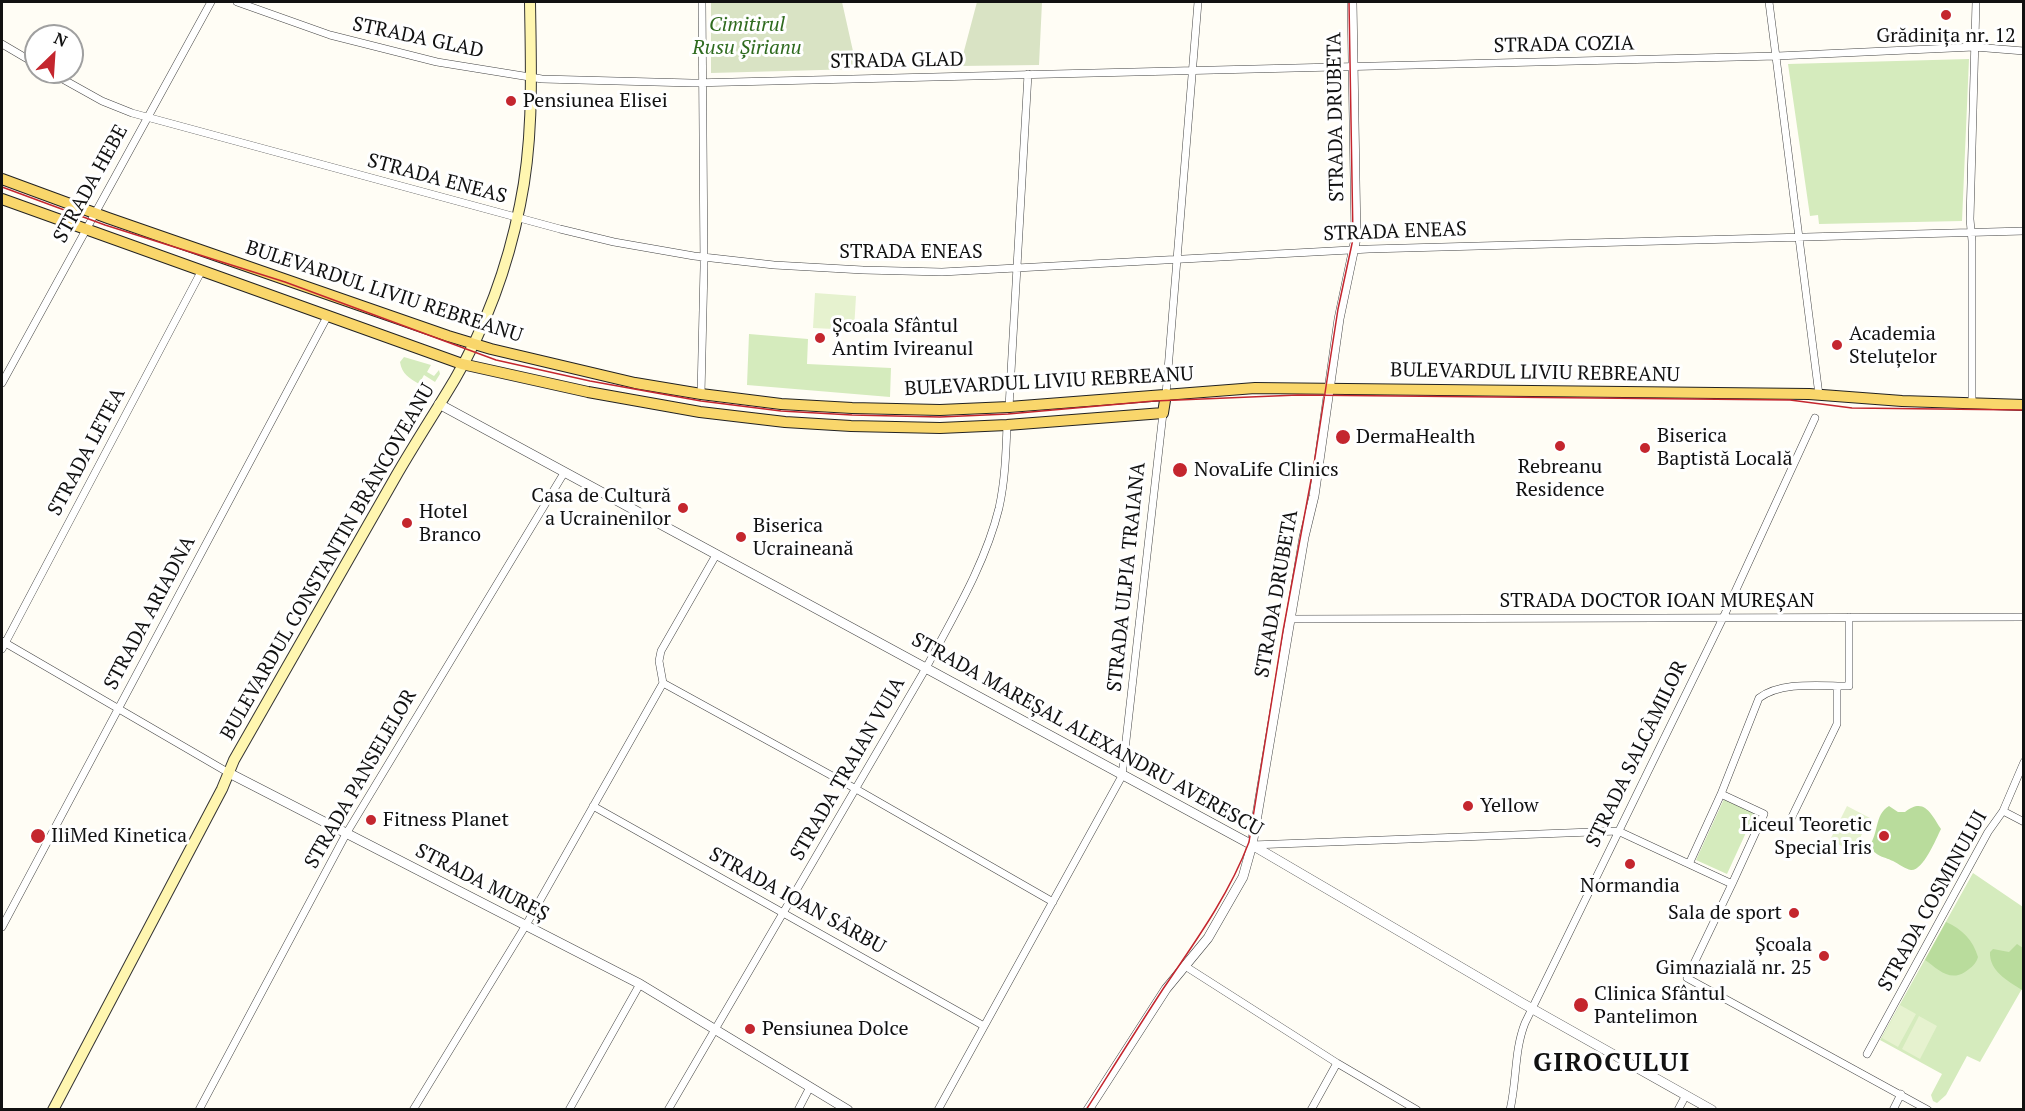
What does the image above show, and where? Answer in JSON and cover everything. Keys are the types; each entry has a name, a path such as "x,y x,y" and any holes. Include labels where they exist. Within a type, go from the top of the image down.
{"main road":[{"name":"BULEVARDUL CONSTANTIN BRÂNCOVEANU","path":"53,1110 276,686 473,343 500,279 517,218 528,148 531,78 530,2"},
{"name":"BULEVARDUL LIVIU REBREANU","path":"2,179 95,214 473,343 592,374 701,394 781,404 940,410 1010,407 1255,388 1820,395 1902,401 2024,405"},
{"name":"BULEVARDUL LIVIU REBREANU","path":"2,199 462,364 610,396 700,412 785,422 851,426 940,428 1163,413"},
{"name":"STRADA ULPIA TRAIANA","path":"1163,413 1166,394"}],"street":[{"name":"STRADA HEBE","path":"2,383 211,2"},
{"name":"STRADA GLAD","path":"237,2 330,35 376,47 437,62 531,78 702,82 1353,67"},
{"path":"701,394 702,2"},
{"name":"STRADA ULPIA TRAIANA","path":"1166,394 1198,2"},
{"name":"STRADA DRUBETA","path":"1088,1110 1166,988 1208,938 1243,877 1252,845 1304,537 1314,496 1339,319 1356,238 1352,2"},
{"path":"1769,2 1820,395"},
{"path":"1971,404 1972,232 1970,219 1976,2"},
{"path":"2,44 24,57"},
{"path":"1974,47 2024,51"},
{"name":"STRADA COZIA","path":"1353,67 1777,56 1974,47"},
{"path":"1010,407 1028,74"},
{"name":"STRADA ENEAS","path":"72,84 102,101 132,113 517,218 614,242 703,257 774,265 942,272 1354,249 2024,231"},
{"name":"STRADA LETEA","path":"3,644 202,270"},
{"name":"STRADA ARIADNA","path":"2,927 328,315"},
{"name":"STRADA MAREȘAL ALEXANDRU AVERESCU","path":"439,404 1252,845 1712,1110"},
{"name":"STRADA ULPIA TRAIANA","path":"938,1110 1122,776 1163,413"},
{"name":"STRADA SALCÂMILOR","path":"1510,1110 1519,1038 1532,1008 1723,618 1815,418"},
{"name":"STRADA TRAIAN VUIA","path":"668,1110 926,668 965,593 999,509 1005,466 1007,425"},
{"name":"STRADA PANSELELOR","path":"199,1110 346,834 564,473"},
{"path":"413,1110 526,925 663,683 659,661 660,651 716,555"},
{"path":"1689,864 1721,794 1759,698 1770,690 1849,686 1849,617"},
{"name":"STRADA DOCTOR IOAN MUREȘAN","path":"1290,619 2024,617"},
{"name":"STRADA MUREȘ","path":"3,644 229,773 640,984 848,1110"},
{"path":"663,683 856,789 1053,902"},
{"path":"1788,825 1838,724 1836,686"},
{"name":"STRADA COSMINULUI","path":"1867,1054 1988,832 2003,810 2024,762"},
{"path":"1721,794 1764,814 1686,978 1928,1110"},
{"name":"STRADA IOAN SÂRBU","path":"592,806 984,1026"},
{"path":"2003,810 2024,822"},
{"path":"1252,845 1618,831 1732,884"},
{"path":"1185,966 1337,1063 1417,1110"},
{"path":"569,1110 640,984"},
{"path":"1311,1110 1337,1063"},
{"path":"798,1110 810,1087"},
{"path":"1893,1110 1901,1094"},
{"path":"1678,1110 1686,1095"}],"green space":[{"name":"Cimitirul Rusu Șirianu","path":"711,2 842,2 857,69 711,73"},
{"path":"977,2 1042,2 1039,65 960,66"},
{"path":"1969,59 1962,221 1819,224 1818,215 1810,216 1788,64"},
{"path":"815,293 856,296 854,330 813,328"},
{"path":"749,334 808,339 807,364 891,368 890,397 747,385"},
{"path":"404,357 431,365 427,372 434,376 439,370 440,374 435,382 424,375 419,384 409,378 404,373 400,362"},
{"path":"1724,799 1755,813 1727,874 1696,860"},
{"path":"1847,806 1870,818 1853,852 1830,840"},
{"path":"1889,806 1898,812 1905,812 1918,806 1923,807 1941,829 1929,854 1916,869 1911,870 1880,856 1869,846 1881,814"},
{"path":"1973,873 2023,907 2023,987 1980,1062 1967,1056 1946,1095 1937,1103 1933,1101 1931,1095 1942,1074 1880,1040"},
{"path":"1946,922 1966,936 1978,957 1972,967 1954,976 1944,973 1925,960"},
{"path":"2017,944 2023,948 2024,987 2022,990 2000,975 1993,965 1990,952 1993,949 2009,952"},
{"path":"1900,1005 1916,1014 1898,1047 1882,1038"},
{"path":"1919,1016 1937,1026 1920,1059 1902,1049"}],"tram line":[{"path":"1086,1110 1211,918 1232,881 1249,842 1283,631 1314,464 1338,309 1353,239 1349,2"},
{"path":"2,187 105,225 285,282 496,360 590,381 701,401 781,411 940,417 1008,414 1154,401 1298,395 1790,400 1852,408 2024,410"}],"place":[{"name":"Grădinița nr. 12","path":"1946,15"},
{"name":"Pensiunea Elisei","path":"511,101"},
{"name":"Școala Sfântul Antim Ivireanul","path":"820,338"},
{"name":"Academia Steluțelor","path":"1837,345"},
{"name":"DermaHealth","path":"1343,437"},
{"name":"Rebreanu Residence","path":"1560,446"},
{"name":"Biserica Baptistă Locală","path":"1645,448"},
{"name":"NovaLife Clinics","path":"1180,470"},
{"name":"Casa de Cultură a Ucrainenilor","path":"683,508"},
{"name":"Hotel Branco","path":"407,523"},
{"name":"Biserica Ucraineană","path":"741,537"},
{"name":"Yellow","path":"1468,806"},
{"name":"Fitness Planet","path":"371,820"},
{"name":"IliMed Kinetica","path":"38,836"},
{"name":"Liceul Teoretic Special Iris","path":"1884,836"},
{"name":"Normandia","path":"1630,864"},
{"name":"Sala de sport","path":"1794,913"},
{"name":"Școala Gimnazială nr. 25","path":"1824,956"},
{"name":"Clinica Sfântul Pantelimon","path":"1581,1005"},
{"name":"Pensiunea Dolce","path":"750,1029"}],"district":[{"name":"GIROCULUI","path":"1612,1064"}]}
